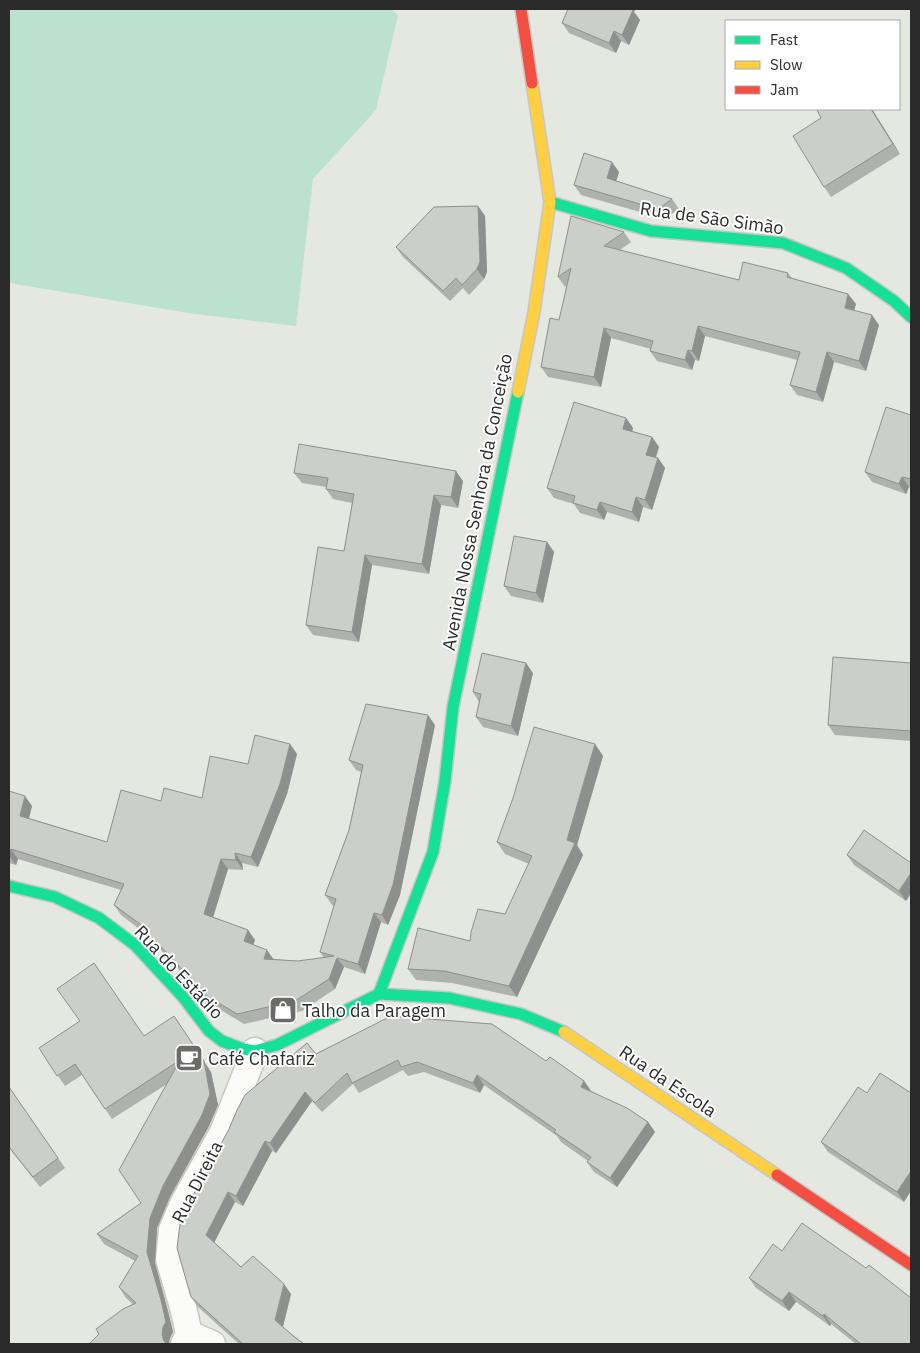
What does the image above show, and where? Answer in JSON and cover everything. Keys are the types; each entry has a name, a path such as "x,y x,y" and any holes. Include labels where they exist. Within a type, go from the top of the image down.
{"street":[{"name":"Avenida Nossa Senhora da Conceição","path":"379,994 434,852 445,781 453,707 534,312 550,202 521,9"},
{"name":"Rua de São Simão","path":"550,202 652,230 783,243 846,268 894,301 911,317"},
{"name":"Rua do Estádio","path":"9,886 55,896 99,918 135,945 183,998 209,1031 222,1041 243,1049 255,1051"},
{"path":"255,1051 277,1045 379,994"},
{"name":"Rua da Escola","path":"379,994 448,998 521,1014 568,1034 911,1265"},
{"name":"Rua Direita","path":"186,1339 183,1308 169,1259 172,1230 183,1204 223,1132 255,1051"},
{"path":"186,1339 212,1344"}],"green space":[{"path":"9,9 391,9 398,15 376,110 313,179 296,326 188,313 9,283"}],"building":[{"path":"568,9 633,10 622,35 614,31 609,43 562,23"},
{"path":"817,110 872,110 893,144 824,187 793,136 821,118"},
{"path":"584,153 612,162 607,178 672,199 661,207 647,206 574,185"},
{"path":"478,206 480,262 477,269 462,285 456,278 443,291 396,247 434,207"},
{"path":"571,216 624,232 604,246 739,280 743,262 788,273 787,277 848,294 845,308 872,315 859,361 827,352 816,392 790,385 800,352 698,326 692,351 688,350 685,360 650,351 653,341 604,328 594,377 541,367 550,318 559,320 571,268 558,277"},
{"path":"574,402 626,418 623,429 652,437 646,455 658,458 645,500 636,497 632,512 600,502 597,510 573,503 575,496 547,488"},
{"path":"886,407 911,415 911,479 902,477 899,484 865,472"},
{"path":"299,444 456,471 451,497 434,495 422,564 365,555 352,632 306,625 318,547 344,551 354,494 326,489 328,478 294,473"},
{"path":"514,536 547,542 536,593 504,586"},
{"path":"482,653 526,663 511,726 476,717 481,694 473,692"},
{"path":"833,657 911,663 911,731 828,725"},
{"path":"366,704 428,715 393,885 382,915 374,913 358,964 337,958 329,979 295,1001 237,1014 199,991 188,976 140,924 114,905 124,884 11,849 9,856 9,791 25,796 20,816 107,842 121,790 161,801 164,788 202,798 210,756 248,764 255,735 290,744 280,784 251,857 235,853 236,860 221,859 204,914 248,930 244,941 267,950 264,959 298,961 334,956 320,952 336,899 325,895 349,830 363,765 349,760"},
{"path":"534,727 595,744 567,840 575,843 509,986 444,971 408,969 418,928 470,941 478,909 505,914 532,856 497,842 513,798"},
{"path":"864,830 911,863 911,873 899,891 847,855"},
{"path":"94,963 144,1036 174,1016 204,1061 210,1094 202,1115 163,1186 150,1218 147,1252 166,1322 162,1335 167,1344 89,1344 99,1334 96,1329 123,1309 136,1303 119,1287 138,1256 97,1234 141,1203 119,1170 180,1060 105,1109 75,1064 57,1076 39,1048 80,1021 57,989"},
{"path":"391,1016 492,1024 546,1061 550,1057 584,1081 581,1087 627,1108 648,1122 610,1178 587,1162 591,1157 477,1075 473,1083 417,1062 401,1067 398,1060 352,1083 347,1073 315,1103 305,1092 270,1143 265,1141 236,1196 228,1192 206,1235 241,1267 253,1256 284,1284 275,1320 304,1344 243,1344 191,1297 177,1248 180,1224 190,1201 245,1095 307,1043 316,1054"},
{"path":"880,1073 911,1093 911,1171 897,1192 821,1142 858,1087 867,1093"},
{"path":"9,1087 58,1158 33,1177 9,1147"},
{"path":"802,1223 866,1268 869,1265 911,1298 911,1344 861,1344 824,1314 823,1316 789,1292 782,1301 749,1278 773,1244 782,1251"}],"traffic: fast":[{"path":"550,202 651,231 783,243 846,268 894,301 911,317"},
{"path":"379,994 433,852 445,781 453,707 518,392"},
{"path":"9,886 55,897 99,918 135,945 183,997 209,1031 222,1041 243,1049 255,1051 277,1045 379,994 449,998 521,1014 564,1032"}],"traffic: slow":[{"path":"518,392 534,312 550,202 532,83"},
{"path":"564,1032 777,1175"}],"traffic: jam":[{"path":"521,9 532,83"},
{"path":"777,1175 911,1265"}],"place":[{"name":"Talho da Paragem","path":"283,1010"},
{"name":"Café Chafariz","path":"189,1058"}]}
